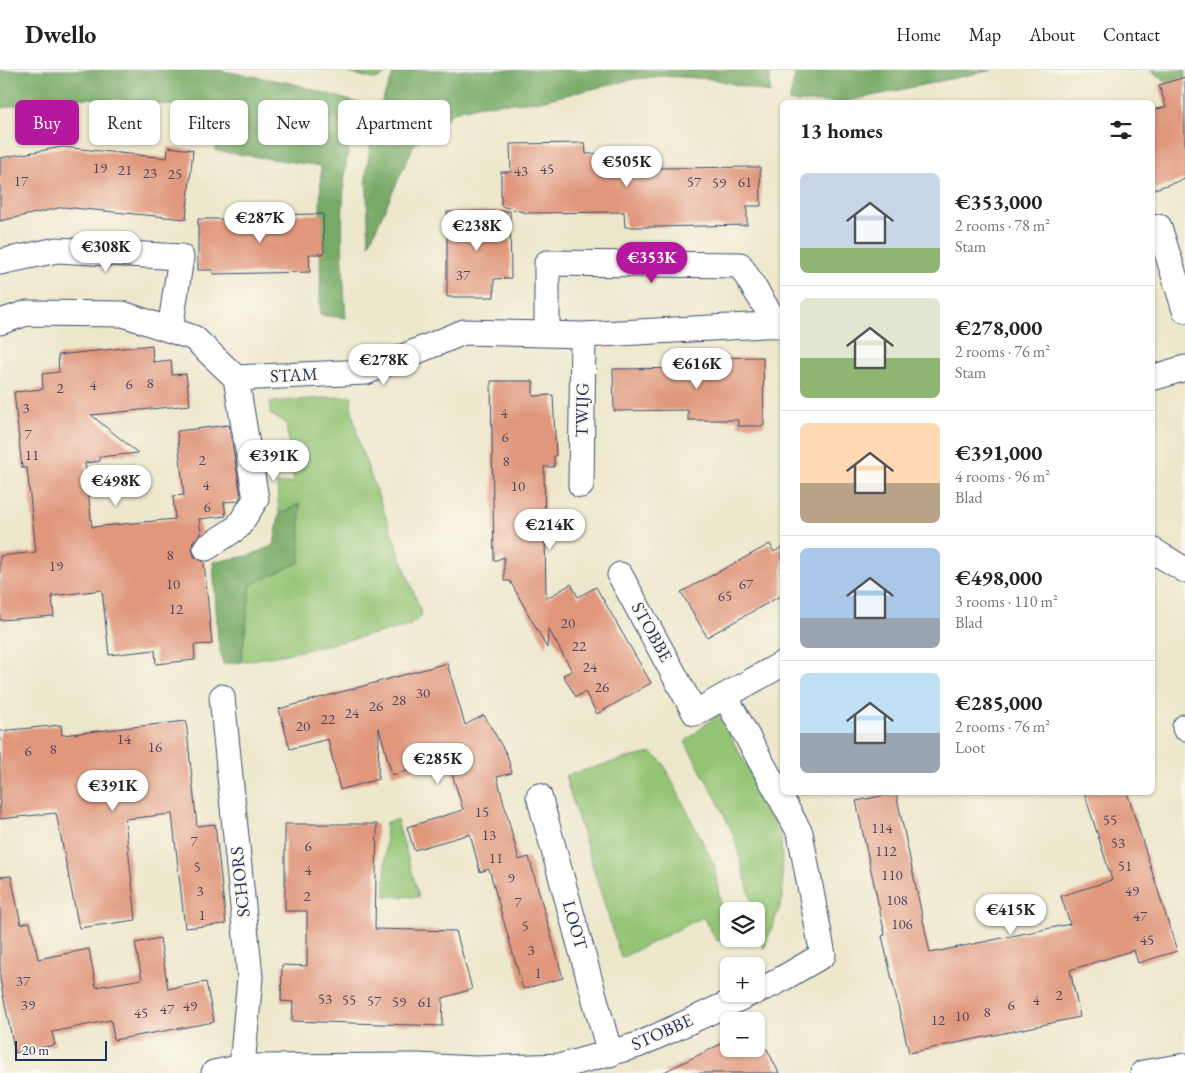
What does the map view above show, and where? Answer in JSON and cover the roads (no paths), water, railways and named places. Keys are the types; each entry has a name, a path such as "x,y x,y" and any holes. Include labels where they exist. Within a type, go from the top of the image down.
{"street":[{"path":"1155,228 1159,227 1185,310"},
{"path":"0,262 57,250 181,257 170,330"},
{"name":"STAM","path":"547,334 547,263 740,265 780,324"},
{"path":"0,322 27,313 124,314 194,338 236,378 256,499 238,527 206,548"},
{"name":"STAM","path":"236,378 366,372 464,332 583,335 780,324"},
{"name":"TWIJG","path":"581,485 583,335"},
{"path":"1155,377 1185,368"},
{"path":"1155,552 1185,570"},
{"name":"STOBBE","path":"620,575 696,713 780,665"},
{"path":"725,696 800,833 823,955 765,987"},
{"name":"SCHORS","path":"222,697 250,977 242,1067"},
{"name":"LOOT","path":"539,796 610,1054"},
{"name":"STOBBE","path":"214,1073 242,1067 475,1069 571,1065 646,1042 731,1002"},
{"path":"1143,1073 1185,1066"}]}
